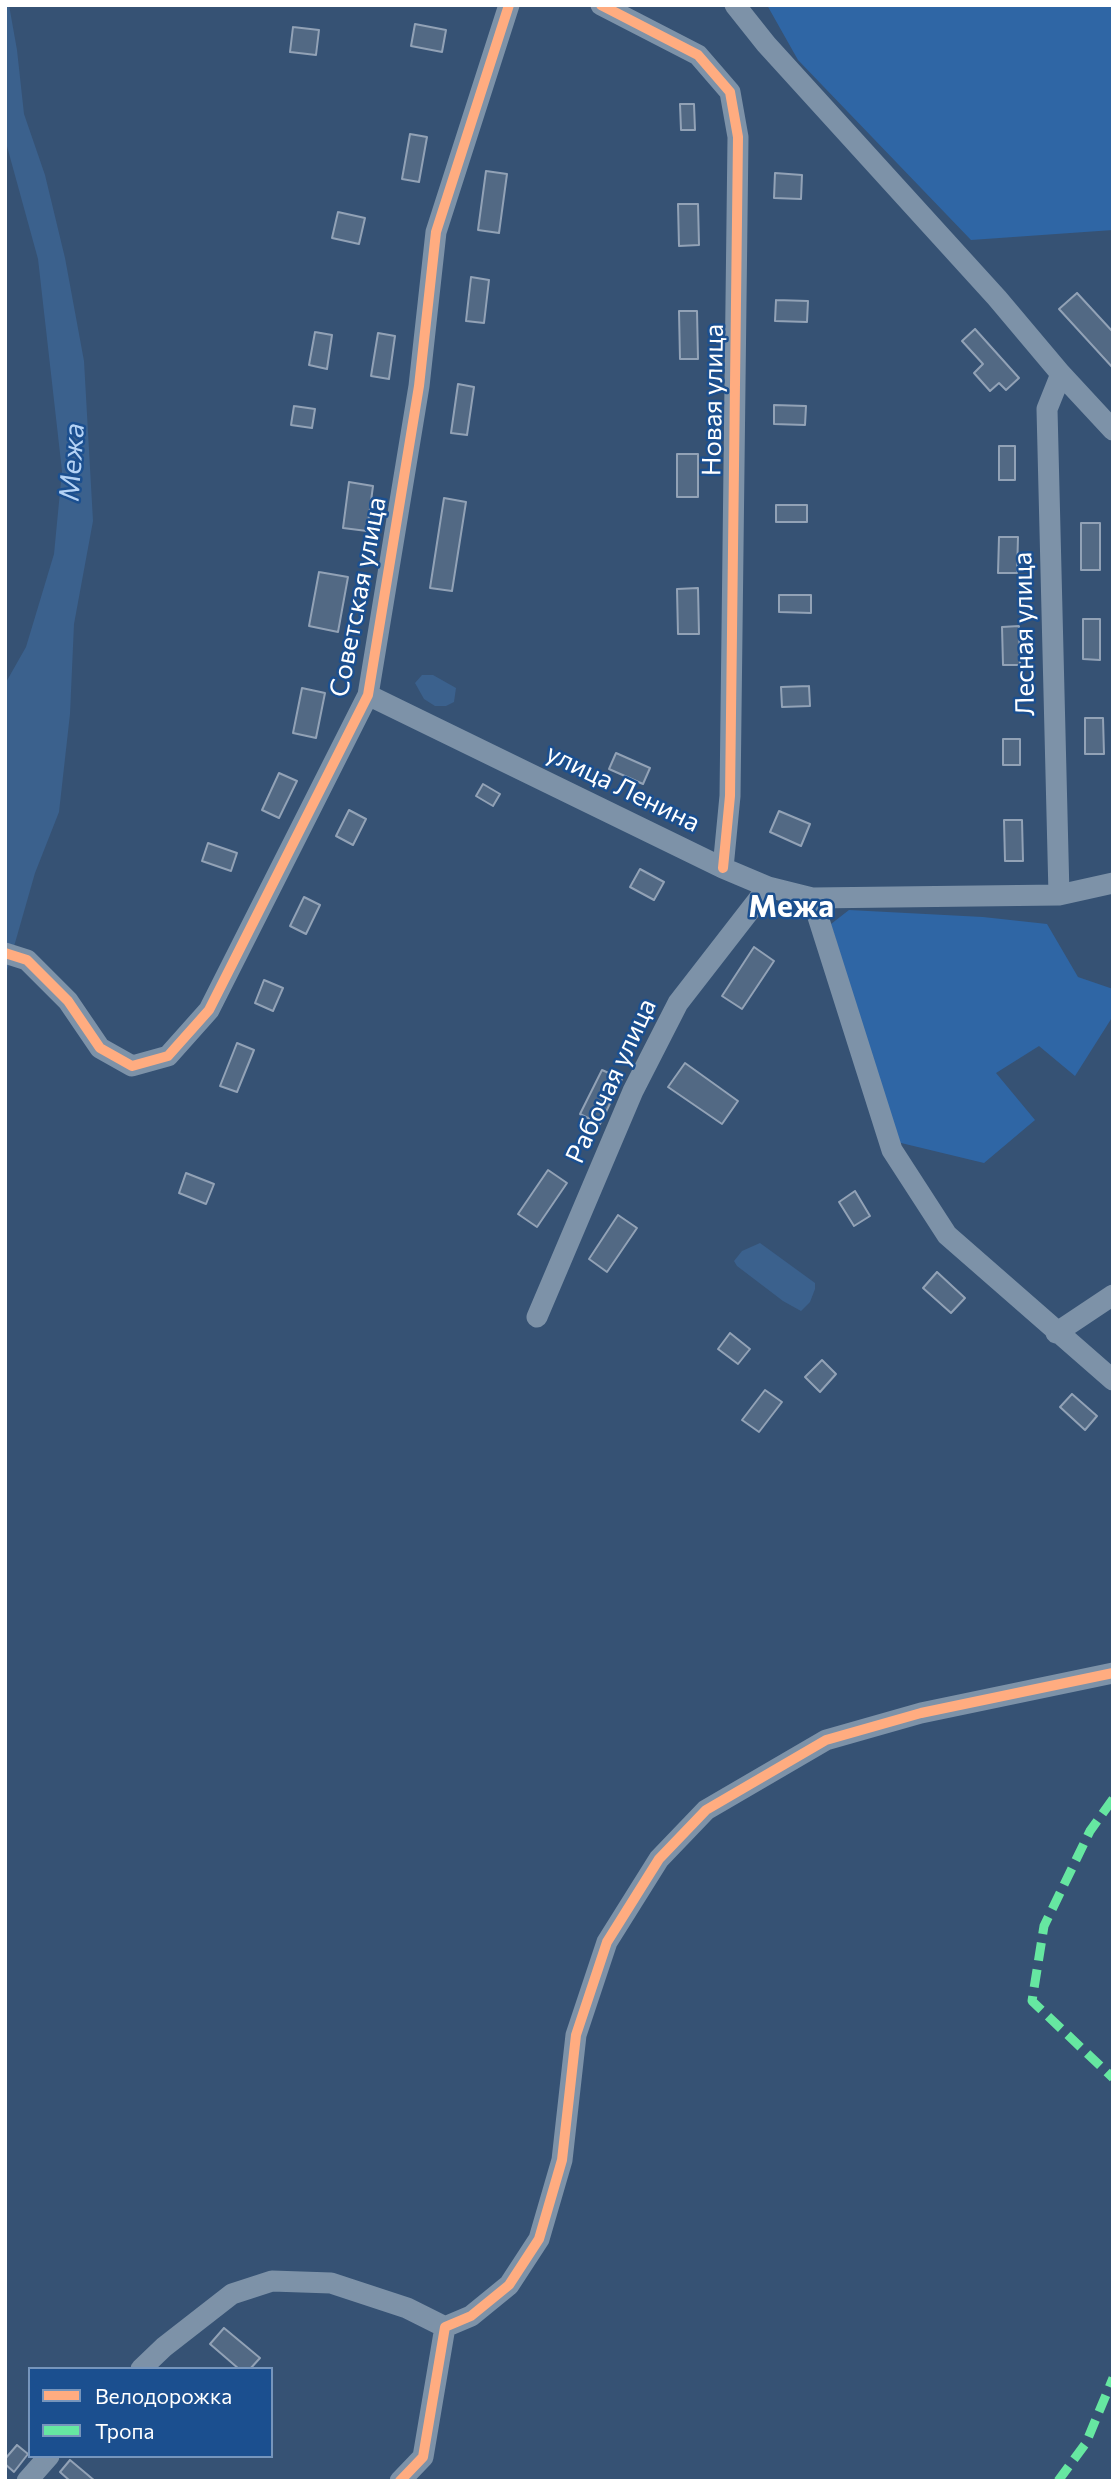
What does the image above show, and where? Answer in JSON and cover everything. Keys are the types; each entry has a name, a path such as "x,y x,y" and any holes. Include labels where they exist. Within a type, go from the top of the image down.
{"street":[{"name":"Советская улица","path":"5,953 27,960 68,1001 100,1048 132,1066 168,1056 209,1010 368,695 419,386 436,232 509,5"},
{"name":"Новая улица","path":"601,5 698,55 730,92 738,137 730,796 723,868"},
{"path":"735,5 766,44 1113,430"},
{"name":"Лесная улица","path":"1059,895 1047,409 1061,374"},
{"name":"улица Ленина","path":"368,695 723,868 768,887 812,898 1059,895 1113,883"},
{"name":"Рабочая улица","path":"537,1317 633,1091 678,1003 768,887"},
{"path":"812,898 892,1150 947,1235 1056,1333 1113,1380"},
{"path":"1056,1333 1113,1295"},
{"path":"143,2367 164,2347 232,2294 272,2281 331,2283 407,2308 445,2327 471,2316 509,2285 539,2239 562,2160 576,2035 607,1942 659,1859 706,1810 825,1740 921,1713 1113,1673"},
{"path":"400,2481 423,2458 445,2327"},
{"path":"27,2481 47,2458"}],"shaded area":[{"path":"767,5 1113,5 1113,230 971,240 798,60"},
{"path":"849,910 983,917 1047,924 1078,977 1113,989 1113,1016 1075,1076 1039,1046 996,1073 1035,1120 984,1163 897,1142 831,924"}],"water":[{"path":"5,5 9,5 17,50 24,114 45,175 65,258 84,361 93,521 74,624 70,714 59,812 35,873 5,978 5,684 26,647 54,554 62,471 38,259 5,139"},
{"path":"422,675 433,675 456,688 454,702 446,706 435,706 424,699 415,683"},
{"path":"760,1243 815,1283 810,1302 801,1311 783,1301 737,1266 734,1261 742,1251"}],"building":[{"path":"415,24 446,30 442,52 411,46"},
{"path":"293,27 319,30 316,55 290,52"},
{"path":"680,104 694,104 695,130 681,130"},
{"path":"410,134 427,137 419,182 402,179"},
{"path":"486,171 507,174 499,233 478,230"},
{"path":"775,173 802,175 801,199 774,198"},
{"path":"678,204 698,204 699,245 679,246"},
{"path":"338,212 365,218 359,244 332,238"},
{"path":"471,277 489,280 484,323 466,321"},
{"path":"1077,293 1113,332 1113,368 1059,309"},
{"path":"776,300 808,301 807,322 775,321"},
{"path":"679,311 697,311 698,359 680,359"},
{"path":"975,329 1019,378 1006,390 999,383 990,391 974,373 983,364 962,341"},
{"path":"315,332 332,335 327,369 309,365"},
{"path":"378,333 395,336 389,379 371,376"},
{"path":"458,384 474,387 467,435 451,433"},
{"path":"774,405 806,406 805,425 774,424"},
{"path":"294,406 315,409 312,428 291,425"},
{"path":"999,446 1015,446 1015,480 999,480"},
{"path":"677,454 698,454 698,497 677,497"},
{"path":"349,482 373,486 367,531 343,528"},
{"path":"444,498 466,502 452,591 430,588"},
{"path":"776,505 807,505 807,522 776,522"},
{"path":"1081,523 1100,523 1100,570 1081,570"},
{"path":"999,537 1018,537 1017,573 998,573"},
{"path":"319,572 348,577 338,632 309,626"},
{"path":"698,588 699,634 678,634 677,589"},
{"path":"779,595 811,595 811,613 779,612"},
{"path":"1083,619 1100,619 1100,660 1083,659"},
{"path":"1019,626 1020,665 1003,665 1002,627"},
{"path":"809,686 810,706 782,707 781,687"},
{"path":"302,688 325,693 316,738 293,733"},
{"path":"1085,718 1103,718 1104,754 1085,754"},
{"path":"1003,739 1020,739 1020,765 1003,765"},
{"path":"616,753 650,768 643,784 609,769"},
{"path":"279,773 297,781 279,818 262,810"},
{"path":"483,784 500,794 493,806 476,796"},
{"path":"349,810 366,819 353,845 336,836"},
{"path":"779,811 810,824 801,846 770,832"},
{"path":"1004,820 1022,820 1023,861 1005,861"},
{"path":"208,843 237,853 231,871 202,861"},
{"path":"640,869 664,882 654,900 630,887"},
{"path":"304,897 320,905 306,934 290,926"},
{"path":"754,947 774,961 742,1009 722,996"},
{"path":"264,980 283,988 273,1011 255,1003"},
{"path":"237,1043 254,1050 237,1092 220,1086"},
{"path":"685,1063 738,1101 722,1124 668,1087"},
{"path":"602,1070 622,1079 600,1124 580,1114"},
{"path":"548,1170 567,1183 537,1227 518,1214"},
{"path":"186,1173 214,1184 206,1204 179,1193"},
{"path":"855,1191 870,1216 854,1226 839,1202"},
{"path":"618,1215 637,1228 607,1272 589,1259"},
{"path":"937,1272 965,1298 951,1313 923,1288"},
{"path":"730,1333 750,1349 738,1364 718,1349"},
{"path":"822,1360 836,1374 820,1392 805,1377"},
{"path":"765,1390 782,1402 759,1432 742,1420"},
{"path":"1072,1394 1097,1416 1085,1430 1060,1407"},
{"path":"224,2328 260,2358 252,2367 237,2367 210,2344"},
{"path":"17,2445 28,2454 14,2472 5,2464 5,2459"},
{"path":"70,2460 95,2481 70,2481 60,2472"}],"marked path":[{"path":"1113,1799 1090,1831 1044,1926 1032,2001 1113,2078"},
{"path":"1058,2481 1086,2443 1113,2378"}],"cycle path":[{"path":"5,953 27,960 68,1001 100,1048 132,1066 168,1056 209,1010 368,695 419,386 436,232 509,5"},
{"path":"601,5 698,55 730,92 738,137 730,796 723,868"},
{"path":"400,2481 423,2457 445,2327 471,2316 509,2285 539,2239 562,2160 576,2035 607,1942 659,1859 706,1810 826,1740 921,1713 1113,1673"}],"district":[{"name":"Межа","path":"791,907"}]}
